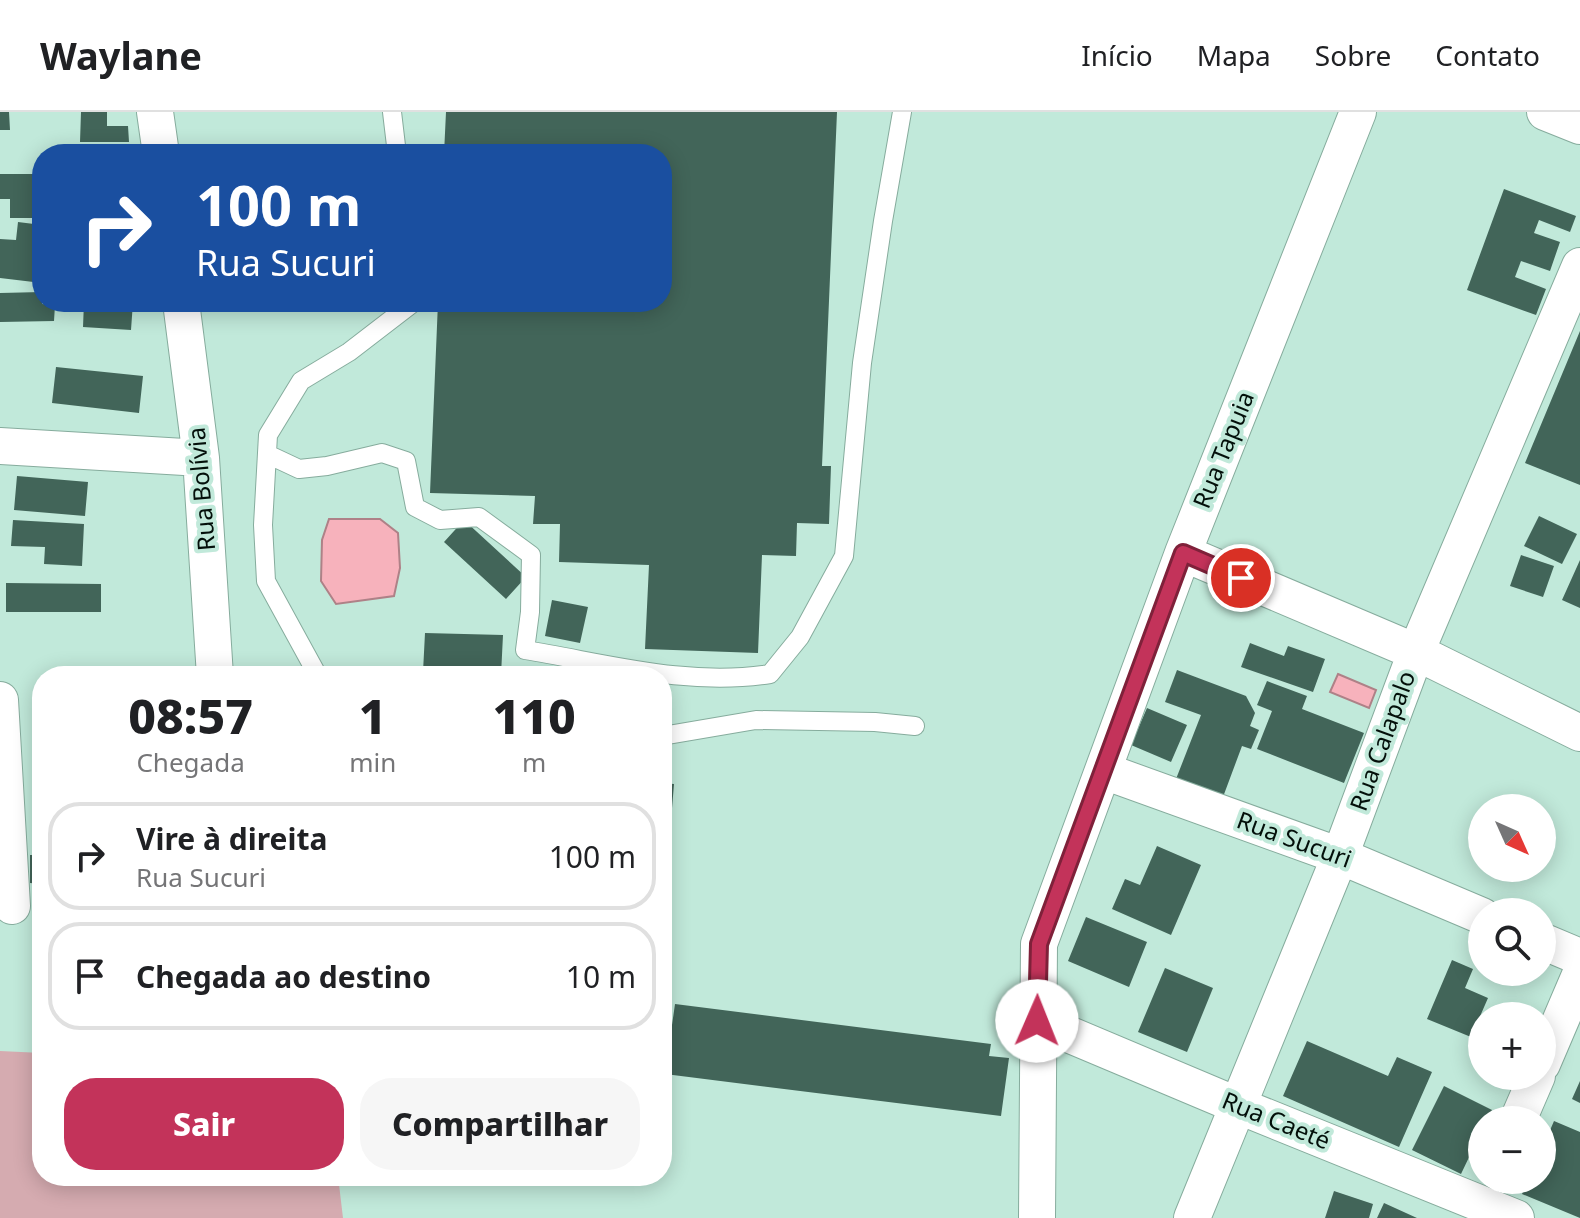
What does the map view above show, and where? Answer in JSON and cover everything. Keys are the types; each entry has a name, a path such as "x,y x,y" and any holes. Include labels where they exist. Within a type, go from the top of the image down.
{"street":[{"path":"155,112 160,144"},
{"name":"Rua Tapuia","path":"1037,1218 1039,944 1183,553 1358,112"},
{"path":"1545,112 1580,126"},
{"name":"Rua Calapalo","path":"1192,1218 1340,856 1416,652 1580,266"},
{"name":"Rua Bolívia","path":"182,312 201,458 214,666"},
{"path":"0,446 201,458"},
{"path":"1183,553 1416,652 1580,733"},
{"path":"0,700 18,906"},
{"name":"Rua Sucuri","path":"1104,771 1340,856 1468,910"},
{"path":"1556,947 1580,957"},
{"path":"1556,1031 1580,975"},
{"name":"Rua Caeté","path":"1037,1021 1239,1106 1483,1201 1516,1218"}],"lane":[{"path":"392,112 396,144"},
{"path":"672,674 736,679 770,674 800,637 844,556 862,363 902,112"},
{"path":"313,666 266,581 263,525 268,435 301,381 349,352 401,312"},
{"path":"267,454 299,469 382,453 406,461 415,507 440,520 479,517 531,555 530,612 525,650 606,666"},
{"path":"672,734 756,720 875,722 915,726"}],"shaded area":[{"path":"329,519 380,519 398,533 400,568 394,596 336,604 321,581 322,540"},
{"path":"1338,674 1376,690 1369,708 1330,692"},
{"path":"0,1051 32,1053 32,1186 339,1186 343,1218 0,1218"}],"building":[{"path":"0,112 9,112 10,130 0,130"},
{"path":"81,112 107,112 107,126 128,126 129,142 80,142"},
{"path":"446,112 837,112 822,466 831,466 829,524 797,523 796,556 762,555 758,653 645,649 649,565 559,562 560,524 533,524 535,496 430,493 438,312 672,312 672,144 444,144"},
{"path":"0,174 32,174 32,218 10,218 10,199 0,199"},
{"path":"1504,189 1576,216 1570,232 1539,220 1534,233 1560,242 1550,271 1521,261 1515,277 1546,289 1536,315 1467,290"},
{"path":"18,222 32,224 32,282 0,278 0,239 16,240"},
{"path":"32,292 32,312 55,312 54,321 0,322 0,293"},
{"path":"84,312 132,312 131,330 83,327"},
{"path":"1580,331 1580,485 1525,463"},
{"path":"56,367 143,376 139,413 52,403"},
{"path":"17,476 88,482 85,516 14,510"},
{"path":"1539,516 1577,534 1562,564 1524,546"},
{"path":"13,520 84,524 82,566 44,564 45,547 11,546"},
{"path":"464,520 526,577 506,599 444,542"},
{"path":"1521,555 1554,566 1543,597 1510,586"},
{"path":"1580,560 1580,608 1562,600"},
{"path":"6,583 101,584 101,612 6,612"},
{"path":"552,600 588,607 580,643 545,636"},
{"path":"425,633 503,635 501,666 423,666"},
{"path":"1250,643 1284,656 1288,646 1325,659 1313,692 1241,667"},
{"path":"1177,670 1246,696 1255,713 1250,726 1259,730 1251,749 1242,746 1223,797 1176,779 1201,715 1165,702"},
{"path":"1267,681 1307,696 1302,709 1364,733 1344,783 1257,749 1272,711 1257,705"},
{"path":"1147,708 1187,725 1171,762 1131,745"},
{"path":"1157,846 1201,865 1171,935 1112,909 1125,879 1140,885"},
{"path":"30,855 32,855 32,883"},
{"path":"1086,917 1147,942 1129,987 1068,961"},
{"path":"1452,960 1468,967 1465,988 1488,998 1486,1002 1468,1002 1468,1036 1427,1019"},
{"path":"1165,968 1213,988 1187,1052 1138,1032"},
{"path":"675,1004 991,1044 989,1056 1009,1058 1001,1116 672,1075"},
{"path":"1307,1041 1388,1076 1397,1057 1432,1072 1399,1147 1283,1096"},
{"path":"1580,1081 1580,1103 1572,1099"},
{"path":"1444,1086 1484,1106 1468,1106 1468,1159 1461,1174 1412,1150"},
{"path":"1556,1122 1580,1132 1580,1218 1522,1194 1556,1194"},
{"path":"1334,1191 1373,1204 1369,1218 1325,1218"},
{"path":"1384,1203 1417,1218 1377,1218"}],"route":[{"path":"1037,1021 1039,944 1183,553 1241,578"}]}
